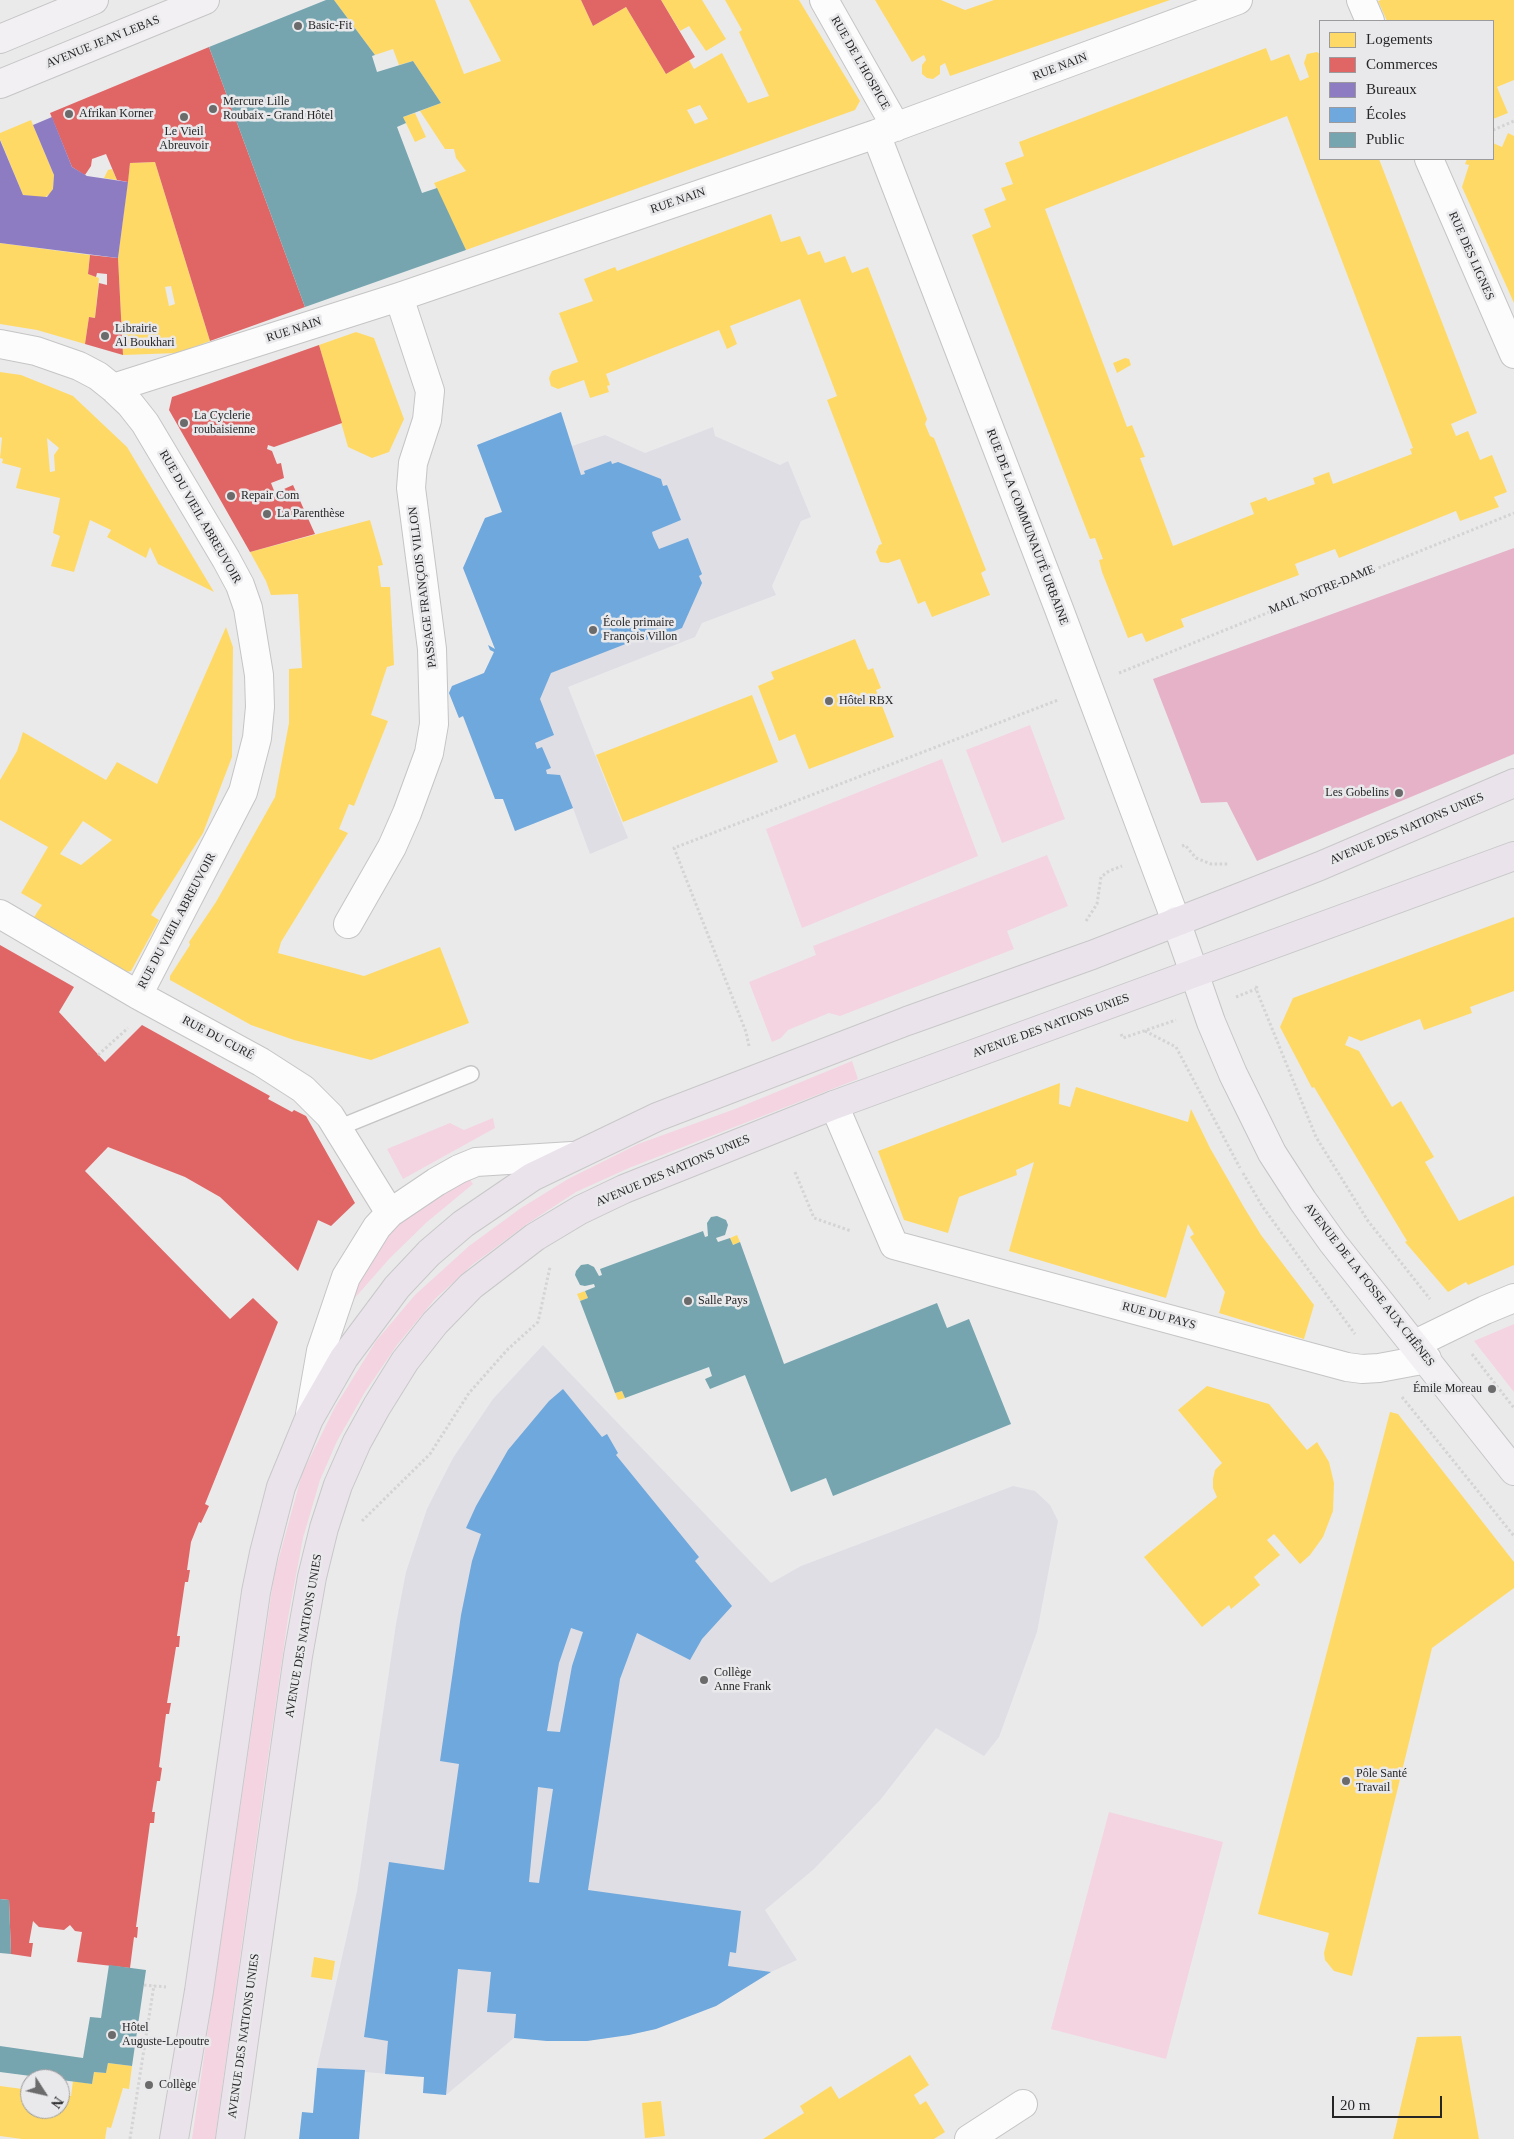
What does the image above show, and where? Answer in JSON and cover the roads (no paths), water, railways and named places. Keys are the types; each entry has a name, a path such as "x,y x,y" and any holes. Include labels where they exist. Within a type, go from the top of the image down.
{"main road":[{"name":"AVENUE DES NATIONS UNIES","path":"174,2139 199,1991 256,1592 281,1487 310,1420 344,1358 397,1287 429,1253 463,1224 532,1176 657,1117 907,1021 1092,955 1320,866 1514,783"},
{"name":"AVENUE DES NATIONS UNIES","path":"230,2139 298,1656 312,1577 338,1485 357,1442 405,1361 435,1322 471,1286 534,1237 580,1210 624,1189 834,1105 1514,856"}],"street":[{"path":"0,39 94,0"},
{"name":"AVENUE JEAN LEBAS","path":"0,84 205,0"},
{"name":"RUE DE L'HOSPICE","path":"824,0 886,131"},
{"name":"RUE NAIN","path":"113,388 399,297 886,131 1238,0"},
{"path":"1361,0 1370,20"},
{"name":"RUE DE LA COMMUNAUTÉ URBAINE","path":"886,131 1176,921"},
{"name":"RUE DES LIGNES","path":"1429,160 1514,354"},
{"name":"PASSAGE FRANÇOIS VILLON","path":"348,924 392,847 407,813 428,752 434,724 432,649 411,488 413,463 428,412 430,391 399,297"},
{"name":"RUE DU VIEIL ABREUVOIR","path":"0,344 55,357 98,376 113,388 145,423 240,584 248,608 259,675 260,707 257,738 243,792 146,999"},
{"name":"RUE DU CURÉ","path":"0,914 146,999 285,1076 317,1102 338,1128 390,1213"},
{"name":"AVENUE DE LA FOSSE AUX CHÊNES","path":"1176,921 1194,974 1233,1074 1272,1153 1333,1243 1514,1471"},
{"name":"RUE DU PAYS","path":"834,1105 894,1245 1347,1367 1362,1369 1379,1368 1421,1352 1451,1326 1514,1298"},
{"name":"AVENUE DES NATIONS UNIES","path":"310,1420 322,1351 346,1277 377,1227 390,1213 436,1182 476,1162 572,1156"},
{"path":"969,2139 1023,2104"}],"lane":[{"path":"338,1128 471,1074"}],"place":[{"name":"Basic-Fit","path":"298,26"},
{"name":"Mercure Lille Roubaix - Grand Hôtel","path":"213,109"},
{"name":"Afrikan Korner","path":"69,114"},
{"name":"Le Vieil Abreuvoir","path":"184,117"},
{"name":"Librairie Al Boukhari","path":"105,336"},
{"name":"La Cyclerie roubaisienne","path":"184,423"},
{"name":"Repair Com","path":"231,496"},
{"name":"La Parenthèse","path":"267,514"},
{"name":"École primaire François Villon","path":"593,630"},
{"name":"Hôtel RBX","path":"829,701"},
{"name":"Les Gobelins","path":"1399,793"},
{"name":"Salle Pays","path":"688,1301"},
{"name":"Émile Moreau","path":"1492,1389"},
{"name":"Collège Anne Frank","path":"704,1680"},
{"name":"Pôle Santé Travail","path":"1346,1781"},
{"name":"Hôtel Auguste-Lepoutre","path":"112,2035"},
{"name":"Collège","path":"149,2085"}]}
